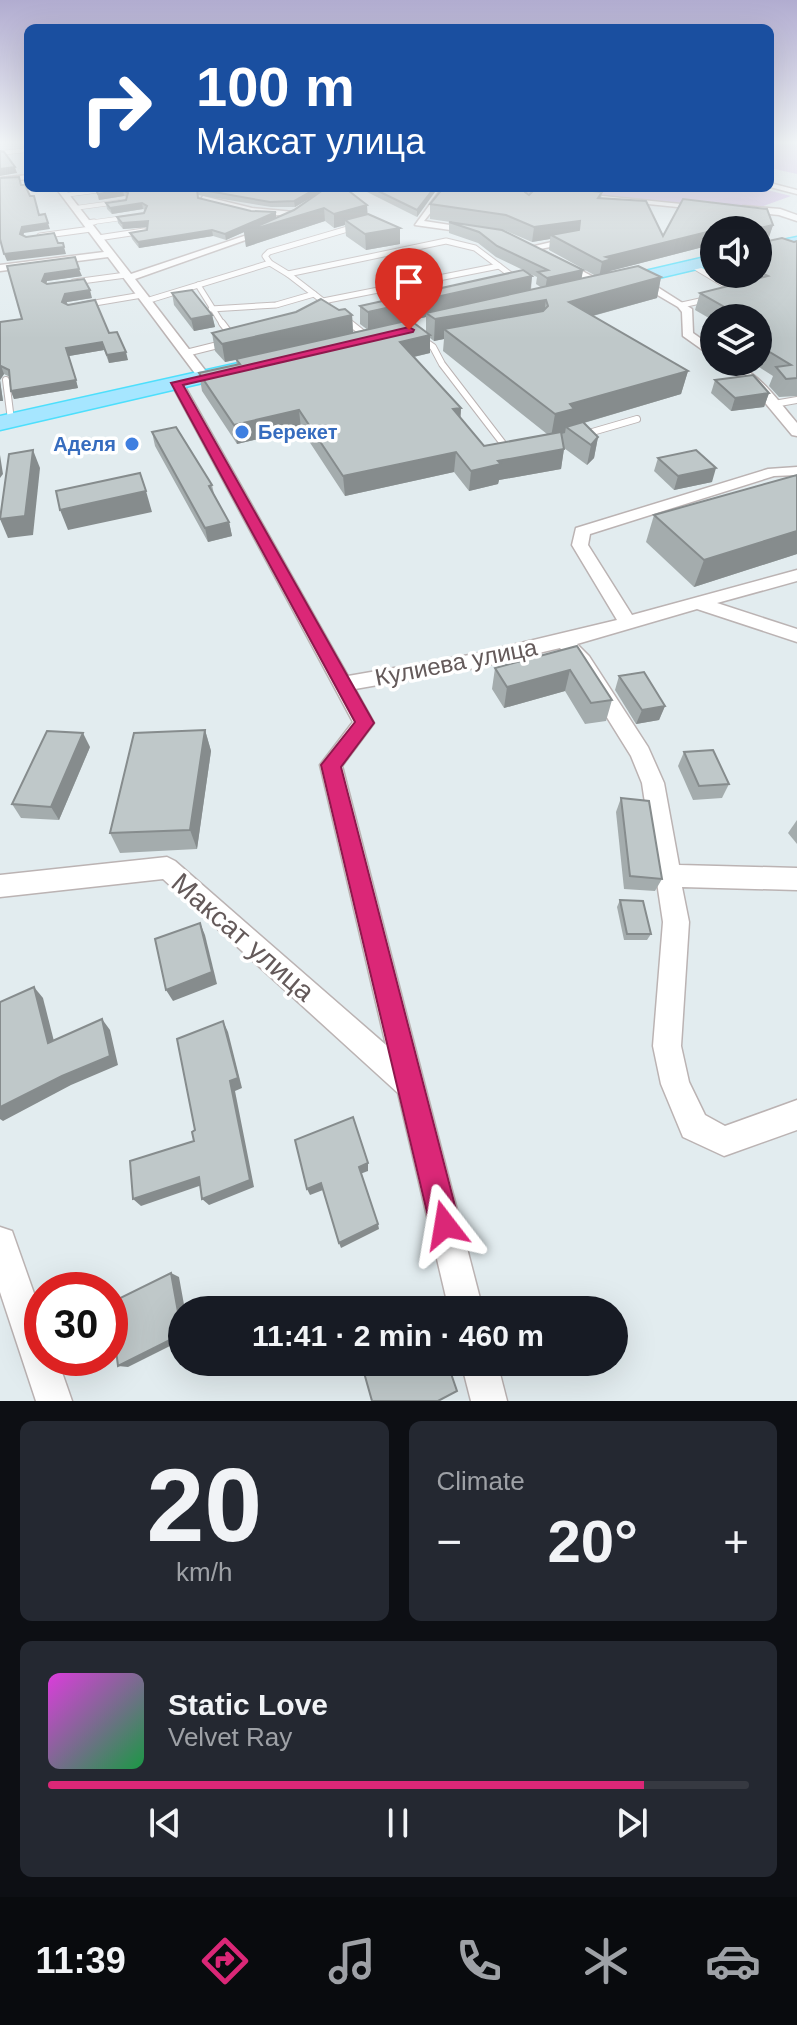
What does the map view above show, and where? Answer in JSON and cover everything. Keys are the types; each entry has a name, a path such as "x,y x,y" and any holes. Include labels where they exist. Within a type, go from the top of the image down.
{"main road":[{"path":"772,247 797,241"},
{"path":"572,293 700,263"},
{"path":"340,346 440,323"},
{"path":"6,421 264,363"}],"street":[{"path":"75,208 204,377"},
{"path":"127,276 261,232 305,211 241,208"},
{"path":"430,208 418,223 489,234"},
{"path":"738,209 780,212 797,218"},
{"path":"531,248 573,240"},
{"path":"517,242 603,286"},
{"path":"0,268 110,254"},
{"path":"636,278 688,311 687,334 700,344"},
{"path":"745,376 756,384 797,432"},
{"path":"177,383 364,723 331,765 462,1296"},
{"path":"628,623 580,545 582,531 773,472 797,471"},
{"path":"564,641 797,575"},
{"path":"697,603 797,636"},
{"name":"Кулиева улица","path":"343,684 475,661 564,641 582,661 640,753 653,783 676,922 667,1046 675,1084 694,1126 724,1141 797,1115"},
{"name":"Максат улица","path":"0,886 167,868 409,1084"},
{"path":"669,876 797,879"},
{"path":"0,1243 54,1401"},
{"path":"483,1376 489,1401"}],"lane":[{"path":"27,238 144,214"},
{"path":"367,224 269,252 265,256 270,263 323,301 389,334 433,347 448,344"},
{"path":"98,238 146,231"},
{"path":"288,274 446,241 480,249 528,288"},
{"path":"409,242 420,247"},
{"path":"69,307 144,298 270,263"},
{"path":"682,305 738,292 692,265"},
{"path":"303,313 323,301 499,266"},
{"path":"64,284 127,276"},
{"path":"198,285 235,341"},
{"path":"211,309 276,305 314,294"},
{"path":"186,353 246,338"},
{"path":"433,347 442,364 506,450 516,452"},
{"path":"6,380 6,421"},
{"path":"774,404 797,400"},
{"path":"567,439 637,419"}],"building":[{"path":"0,208 37,208 39,215 45,214 48,223 22,227 20,234 26,237 54,233 58,243 63,243 64,247 4,254 0,239"},
{"path":"146,208 240,208 276,212 225,234 212,230 138,242 130,233 147,230 148,221 122,223 117,217 144,213"},
{"path":"323,208 244,232 294,210"},
{"path":"325,208 355,208 334,214"},
{"path":"460,208 650,208 663,236 678,208 762,208 767,209 770,216 700,216 700,234 606,257 612,259 602,262 551,235 579,230 580,221 534,227 506,215"},
{"path":"368,214 400,228 365,234 345,220"},
{"path":"449,222 502,230 583,270 547,278 538,272 548,270 497,246 479,232"},
{"path":"782,238 797,241 797,378 786,379 776,367 791,365 772,353 772,304 719,304 700,293 720,288 772,288 772,240"},
{"path":"75,257 79,269 45,274 42,281 47,284 84,279 90,290 65,294 62,302 68,305 95,300 109,333 117,332 126,352 107,355 102,342 66,348 76,380 11,391 9,370 0,368 0,322 22,319 7,266"},
{"path":"638,266 661,277 569,302 688,371 570,404 574,409 555,414 444,329 543,311 548,306 546,300 435,319 426,313"},
{"path":"523,270 532,276 368,312 360,306"},
{"path":"192,290 212,315 191,319 172,293"},
{"path":"321,299 352,315 222,344 212,333 296,312"},
{"path":"410,320 430,335 400,342 461,408 453,409 484,446 561,432 564,449 498,461 501,464 471,471 456,452 343,476 299,410 234,425 199,373 240,364 236,359"},
{"path":"754,376 769,393 735,398 715,380"},
{"path":"583,422 598,437 591,445 566,427"},
{"path":"176,427 212,485 209,486 229,522 205,528 152,432"},
{"path":"33,450 25,516 0,519 9,454"},
{"path":"696,450 716,468 678,476 658,458"},
{"path":"140,473 146,491 60,510 56,491"},
{"path":"797,475 797,531 704,560 654,515"},
{"path":"577,646 612,700 591,703 570,670 507,687 495,668"},
{"path":"644,672 665,706 642,710 619,676"},
{"path":"205,730 190,830 110,833 134,733"},
{"path":"47,731 83,733 51,807 12,804"},
{"path":"713,750 729,784 699,786 684,752"},
{"path":"621,798 649,801 662,879 630,876"},
{"path":"620,900 643,901 651,934 627,934"},
{"path":"200,923 212,972 166,990 155,939"},
{"path":"34,987 48,1043 102,1019 110,1056 0,1107 0,1002"},
{"path":"223,1021 238,1078 230,1081 250,1180 202,1199 199,1177 133,1199 130,1161 194,1141 192,1132 195,1130 177,1039"},
{"path":"353,1117 368,1163 359,1167 378,1224 339,1243 321,1183 307,1189 295,1140"},
{"path":"171,1273 175,1296 168,1296 168,1341 128,1361 128,1294"},
{"path":"365,1376 452,1376 457,1391 438,1401 372,1401"}],"place":[{"name":"Берекет","path":"242,432"},
{"name":"Аделя","path":"132,444"}],"route":[{"path":"409,330 177,383 364,723 331,765 445,1225"}]}
